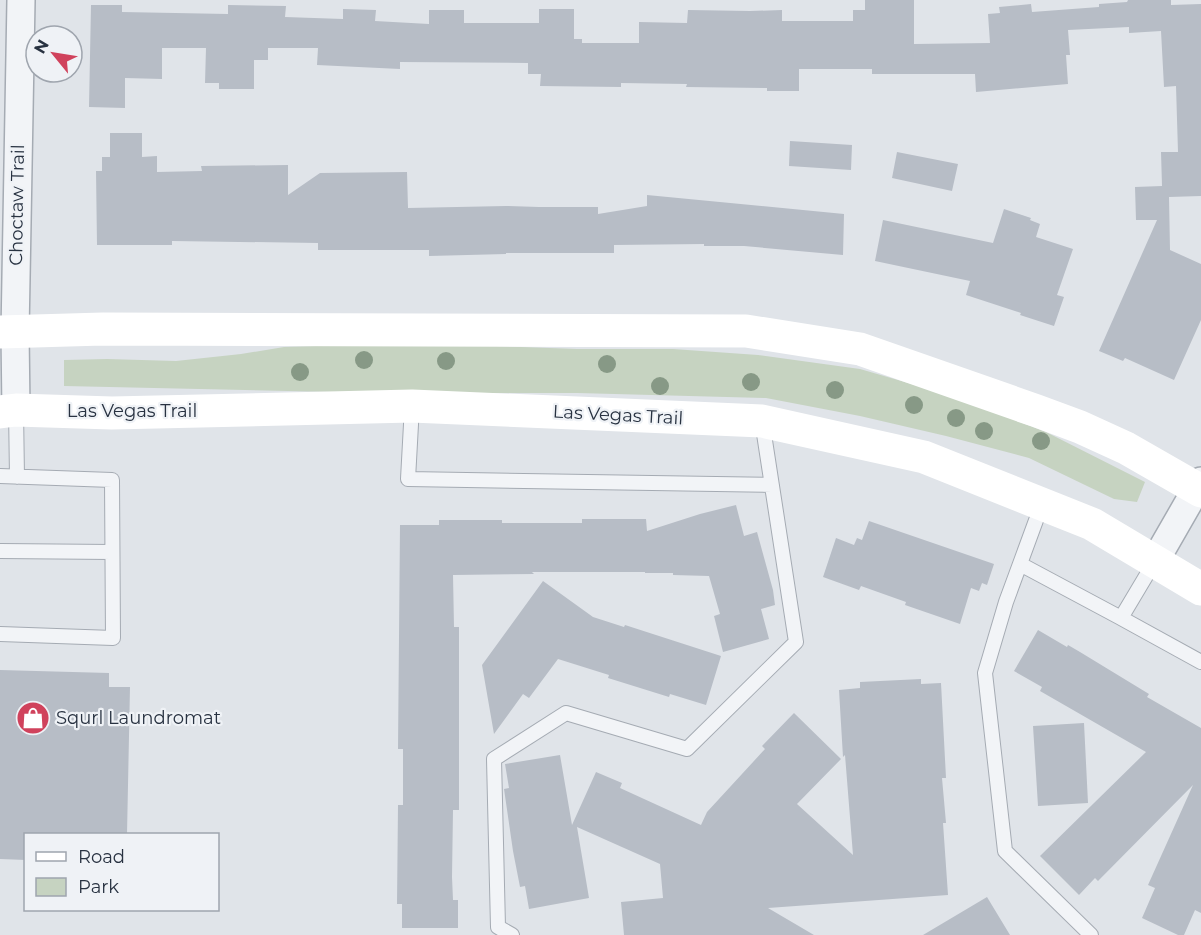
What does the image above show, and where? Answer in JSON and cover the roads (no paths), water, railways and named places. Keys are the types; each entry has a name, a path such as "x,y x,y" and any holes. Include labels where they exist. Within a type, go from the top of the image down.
{"main road":[{"path":"7,332 103,329 747,331 860,349 1080,427 1200,487"},
{"name":"Las Vegas Trail","path":"8,411 112,412 412,406 762,421 924,457 1092,524 1201,589"}],"street":[{"name":"Choctaw Trail","path":"8,411 7,332 21,0"},
{"path":"1155,561 1200,487"}],"lane":[{"path":"412,406 408,479 772,485"},
{"path":"8,411 17,477"},
{"path":"512,935 498,927 494,759 566,713 687,748 796,642 762,421"},
{"path":"0,476 112,480 113,638 0,634"},
{"path":"1042,504 1006,602 985,673 1005,851 1091,935"},
{"path":"0,551 112,552"},
{"path":"1121,618 1155,561"},
{"path":"1020,564 1201,662"}],"place":[{"name":"Squrl Laundromat","path":"33,718"}]}
